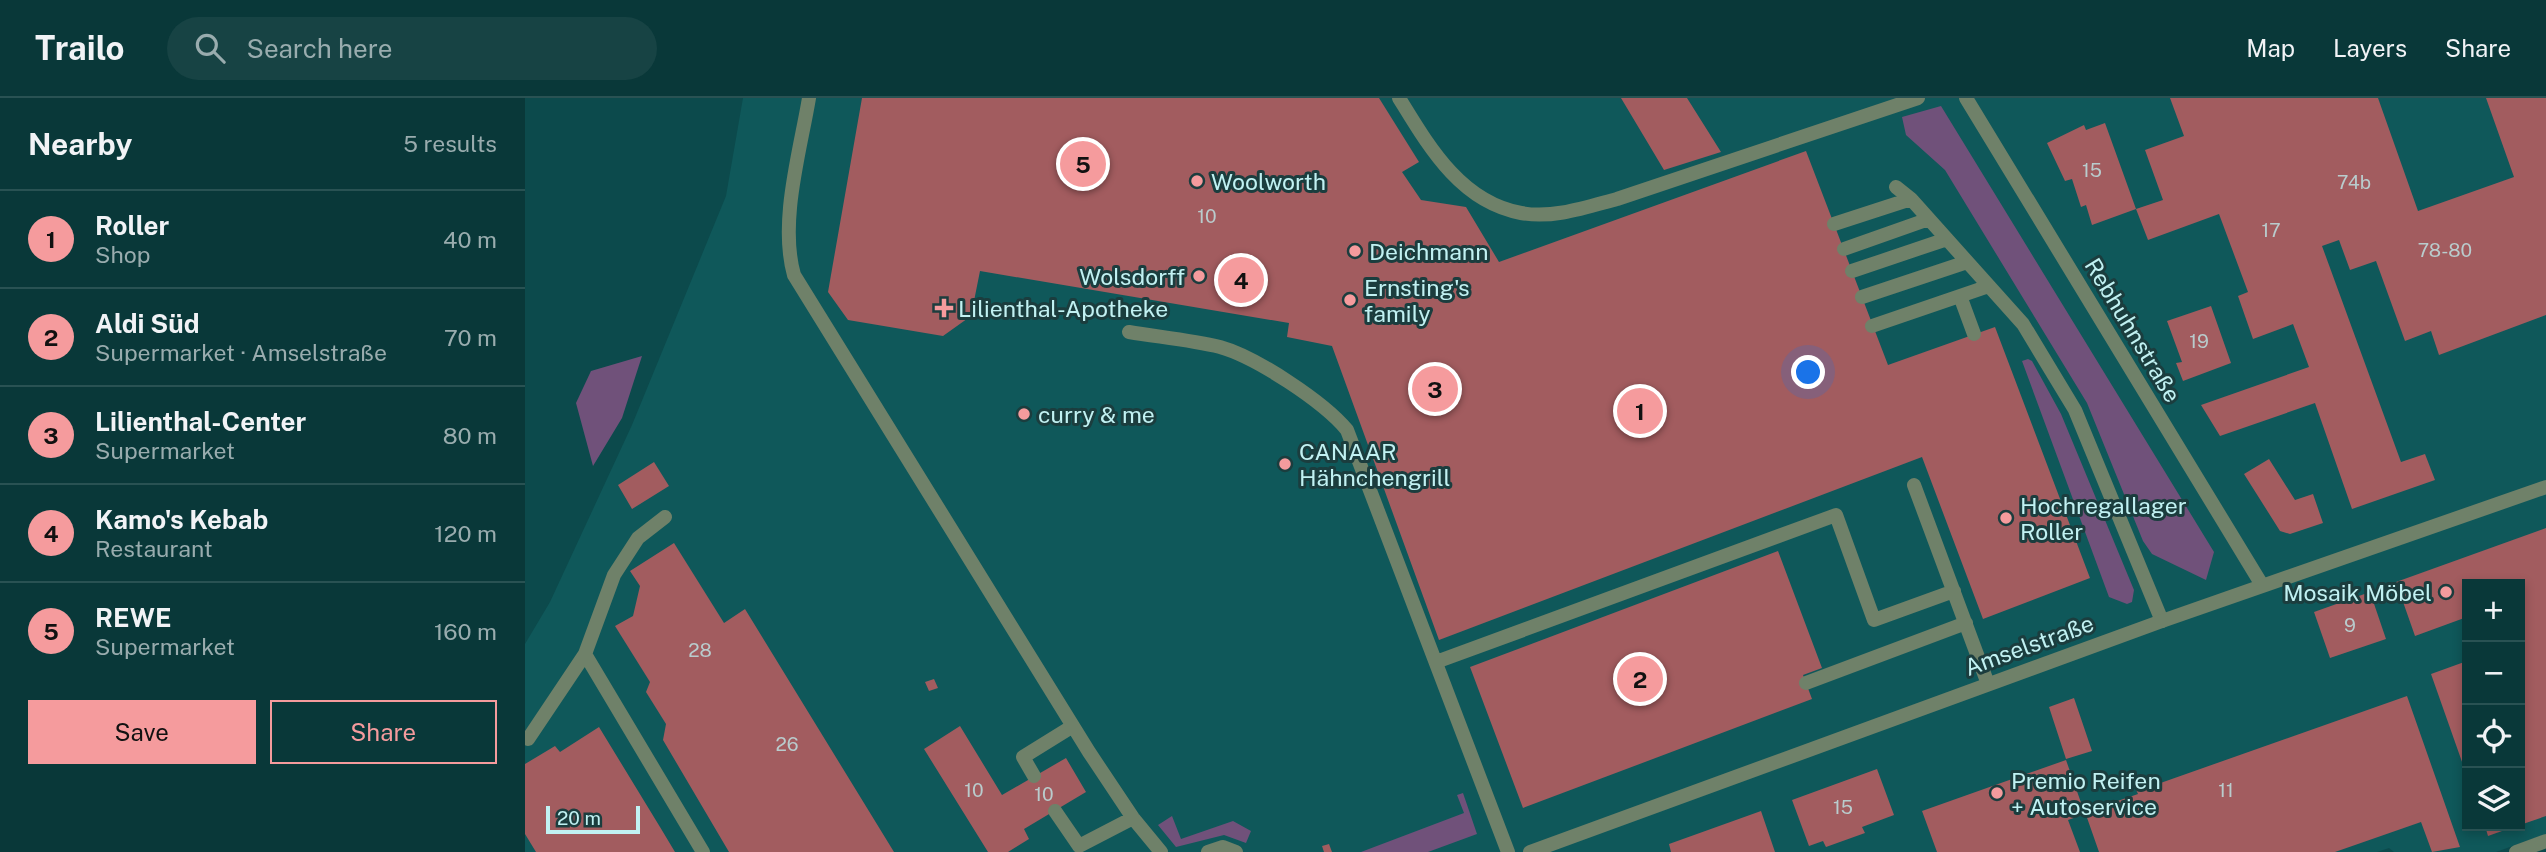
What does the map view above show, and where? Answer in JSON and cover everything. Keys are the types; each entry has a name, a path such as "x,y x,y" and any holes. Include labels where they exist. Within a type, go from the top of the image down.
{"street":[{"path":"809,98 788,229 788,255 794,275 1073,726 1133,818 1161,852"},
{"path":"1399,98 1435,156 1448,171 1484,197 1520,213 1535,214 1579,209 1616,199 1918,98"},
{"name":"Rebhuhnstraße","path":"1966,98 2262,585"},
{"path":"1896,187 1930,219 2023,324 2075,410 2162,621"},
{"path":"1834,224 1911,199"},
{"path":"1844,248 1930,219"},
{"path":"1852,271 1947,239"},
{"path":"1862,297 1967,262"},
{"path":"1872,327 1989,286"},
{"path":"1960,296 1974,334"},
{"path":"1129,332 1222,348 1293,385 1336,417 1347,430 1508,852"},
{"path":"1914,485 1988,684"},
{"name":"Amselstraße","path":"1529,852 2262,585 2546,487"},
{"path":"1436,662 1836,515 1874,620 1954,591"},
{"path":"528,739 585,654 614,575 638,538 665,517"},
{"path":"1806,683 1966,623"},
{"path":"585,654 703,852"},
{"path":"1034,776 1023,757 1073,726"},
{"path":"1055,811 1079,846 1133,818"},
{"path":"2516,852 2546,841"},
{"path":"1208,852 1223,847 1236,852"}],"shaded area":[{"path":"743,98 2546,98 2546,834 2496,852 2394,852 2389,848 2377,852 525,852 525,644 550,602 632,425 726,196"},
{"path":"1941,106 2214,552 2206,580 2152,554 2143,541 2087,403 1945,170 1906,135 1902,117"},
{"path":"642,356 622,418 593,466 576,403 591,371"},
{"path":"2022,361 2032,361 2061,414 2134,590 2132,602 2127,604 2109,597"},
{"path":"1463,793 1477,834 1428,852 1361,852 1464,813 1457,795"},
{"path":"1172,816 1181,839 1233,821 1251,831 1246,843 1224,835 1176,847 1158,825"}],"building":[{"path":"862,98 1379,98 1419,162 1402,172 1421,200 1466,207 1499,262 1806,151 1888,365 1995,327 2090,578 1983,619 1922,457 1439,640 1332,346 1287,337 1289,323 980,271 971,316 943,336 848,320 828,292"},
{"path":"1621,98 1687,98 1721,152 1664,170"},
{"path":"2170,98 2378,98 2418,211 2514,177 2486,98 2546,98 2546,315 2439,355 2431,331 2405,341 2376,261 2350,270 2339,240 2322,246 2401,462 2425,454 2435,480 2352,509 2315,403 2220,436 2201,405 2309,367 2293,324 2253,339 2238,296 2248,292 2219,214 2148,240 2136,209 2163,200 2145,150 2184,136"},
{"path":"2105,123 2136,209 2092,225 2086,205 2081,207 2072,179 2065,181 2047,143 2084,125 2086,130"},
{"path":"2211,306 2231,363 2183,381 2176,363 2182,362 2167,321"},
{"path":"2269,459 2295,500 2313,494 2323,523 2290,534 2280,531 2244,474"},
{"path":"654,462 669,486 632,509 618,485"},
{"path":"2546,528 2546,816 2525,823 2525,579 2462,579 2462,619 2415,636 2396,582"},
{"path":"674,543 724,623 745,609 894,852 729,852 663,740 666,724 646,692 650,682 615,626 633,616 640,586 630,571"},
{"path":"1778,551 1822,668 1803,675 1812,699 1523,808 1470,667"},
{"path":"2370,592 2386,639 2330,658 2314,612"},
{"path":"2462,663 2462,762 2431,674"},
{"path":"934,679 938,688 929,691 925,682"},
{"path":"2407,696 2460,847 2432,852 2421,822 2335,852 2099,852 2085,812 2138,794 2133,783 2149,777 2152,786"},
{"path":"2074,698 2092,751 2066,759 2049,707"},
{"path":"960,726 1002,795 1066,758 1086,792 1024,829 1029,839 1008,852 988,852 924,749"},
{"path":"599,727 675,852 536,852 525,834 525,764 555,746 560,752"},
{"path":"2066,760 2085,814 2068,820 2080,852 1937,852 1922,811"},
{"path":"1877,769 1894,815 1862,827 1865,833 1826,847 1823,841 1809,846 1792,800"},
{"path":"1761,811 1775,852 1671,852 1669,844"},
{"path":"2486,831 2502,831 2488,836"},
{"path":"1329,844 1332,852 1324,852 1322,846"}],"place":[{"name":"REWE","path":"1083,164"},
{"name":"Woolworth","path":"1197,181"},
{"name":"Deichmann","path":"1355,251"},
{"name":"Wolsdorff","path":"1199,276"},
{"name":"Kamo's Kebab","path":"1241,280"},
{"name":"Ernsting's family","path":"1350,300"},
{"name":"Lilienthal-Apotheke","path":"944,308"},
{"name":"Lilienthal-Center","path":"1435,389"},
{"name":"Roller","path":"1640,411"},
{"name":"curry & me","path":"1024,414"},
{"name":"CANAAR Hähnchengrill","path":"1285,464"},
{"name":"Hochregallager Roller","path":"2006,518"},
{"name":"Mosaik Möbel","path":"2446,592"},
{"name":"Aldi Süd","path":"1640,679"},
{"name":"Premio Reifen + Autoservice","path":"1997,793"}]}
